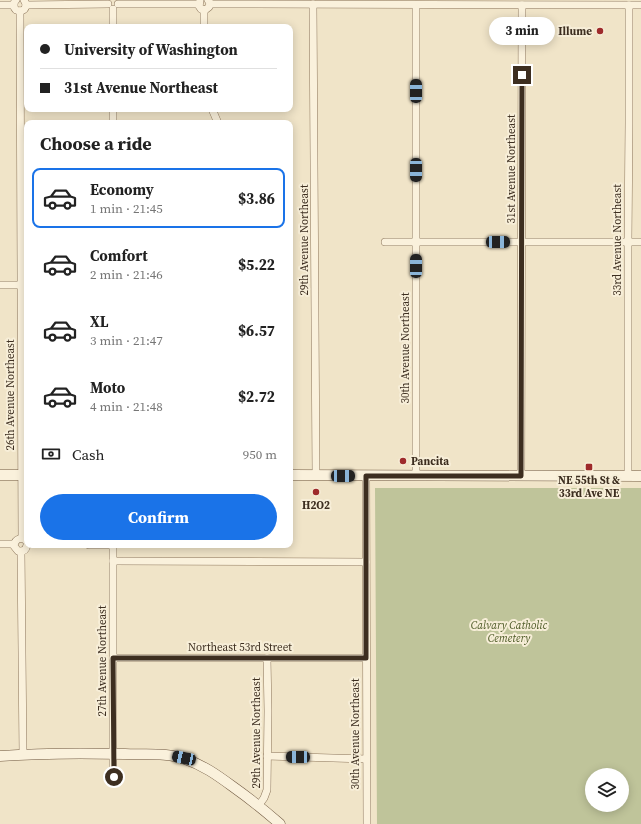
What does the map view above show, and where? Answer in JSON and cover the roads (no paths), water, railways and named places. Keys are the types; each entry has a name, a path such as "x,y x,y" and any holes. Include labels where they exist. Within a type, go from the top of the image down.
{"main road":[{"path":"0,475 24,475"},
{"path":"293,475 641,476"},
{"path":"0,756 114,754 167,755 184,758 201,765 259,805 280,824"}],"street":[{"path":"0,4 15,2 15,9 20,11 24,9 25,2 200,2 200,8 204,10 204,24"},
{"path":"204,10 208,8 209,2 298,2 313,4 389,2 416,4 482,2 522,5 575,2 641,5"},
{"path":"113,3 113,24"},
{"name":"29th Avenue Northeast","path":"313,4 316,476"},
{"name":"30th Avenue Northeast","path":"416,4 416,476"},
{"name":"31st Avenue Northeast","path":"521,476 522,5"},
{"name":"33rd Avenue Northeast","path":"628,476 629,5"},
{"name":"26th Avenue Northeast","path":"20,11 24,285 24,475"},
{"path":"385,242 641,242"},
{"path":"0,285 24,285"},
{"name":"30th Avenue Northeast","path":"366,476 367,824"},
{"path":"0,544 14,544 16,540 24,542"},
{"path":"14,544 16,549 21,551"},
{"path":"21,551 26,548"},
{"name":"27th Avenue Northeast","path":"113,548 114,777"},
{"path":"21,551 22,755"},
{"path":"113,561 366,562"},
{"name":"Northeast 53rd Street","path":"113,658 366,658"},
{"name":"29th Avenue Northeast","path":"259,805 267,790 267,658"},
{"path":"267,756 366,759"}],"place":[{"name":"Illume","path":"600,31"},
{"name":"Pancita","path":"403,461"},
{"name":"NE 55th St & 33rd Ave NE","path":"589,467"},
{"name":"H2O2","path":"316,492"}],"park label":[{"name":"Calvary Catholic Cemetery","path":"509,631"}]}
